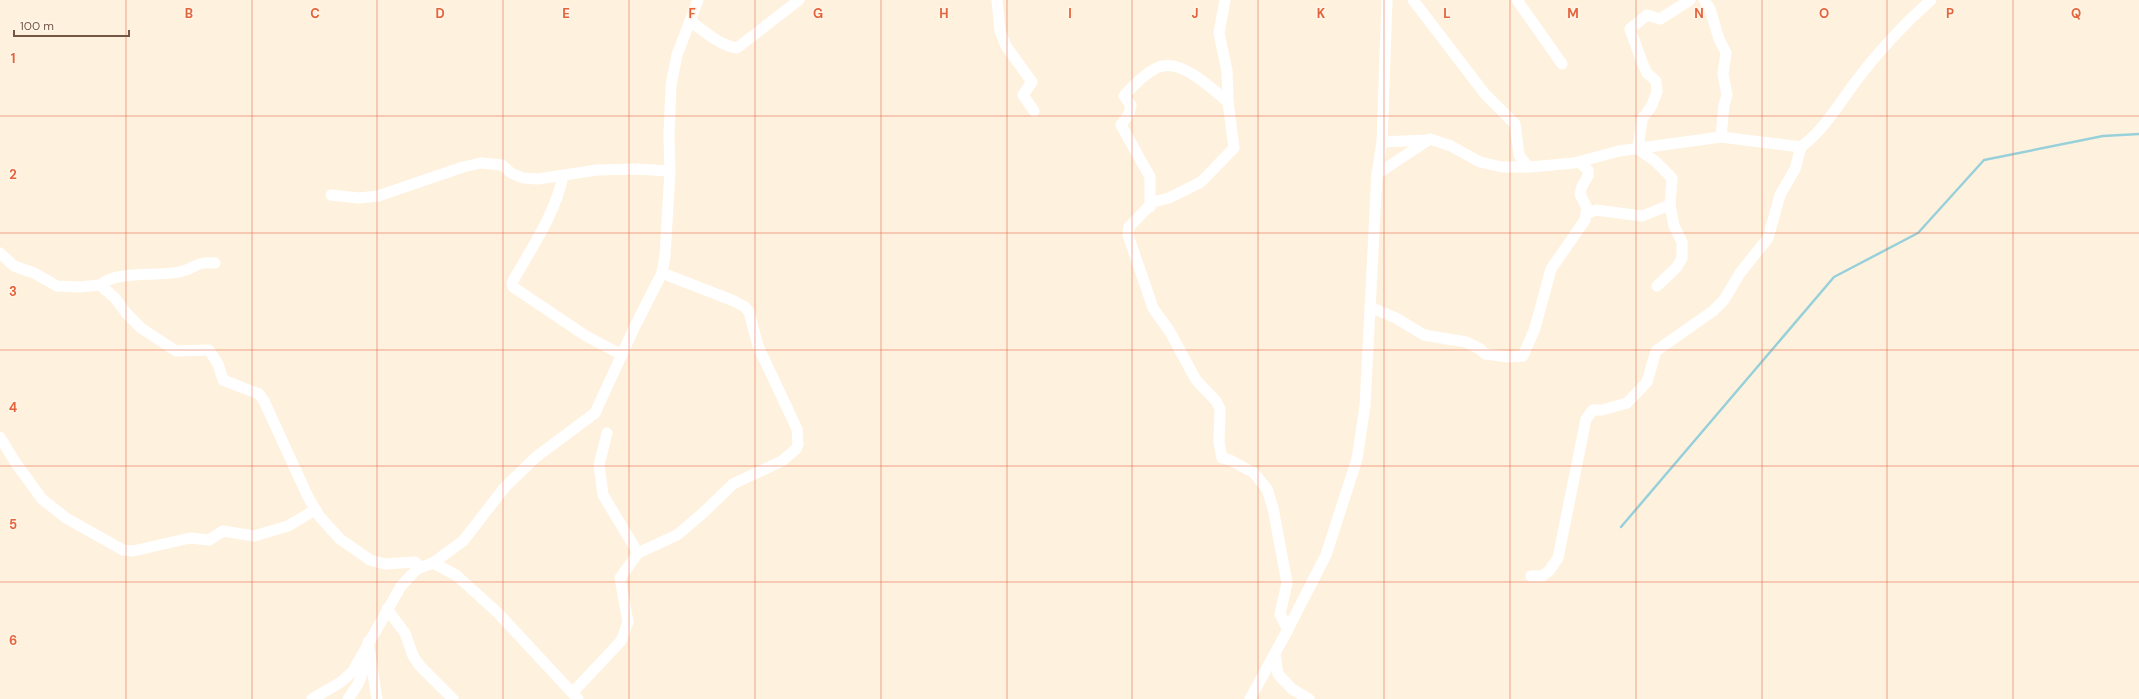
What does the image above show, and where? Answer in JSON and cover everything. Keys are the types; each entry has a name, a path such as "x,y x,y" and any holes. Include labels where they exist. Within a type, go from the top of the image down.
{"street":[{"path":"312,699 341,682 353,671 368,641 401,586 417,569 433,563 463,542 505,487 536,457 595,413 635,326 662,274 666,256 670,171 670,85 678,55 698,0"},
{"path":"690,21 732,48 737,48 799,0"},
{"path":"997,0 1000,32 1006,46 1032,82 1023,95 1034,111"},
{"path":"1225,0 1219,33 1227,71 1228,102 1234,148 1201,182 1169,198 1153,202 1130,228 1128,235 1153,308 1170,332 1196,380 1216,401 1220,409 1219,442 1222,458 1230,460 1254,472 1267,488 1273,508 1287,583 1280,614 1288,630"},
{"path":"1250,699 1288,630 1326,555 1357,459 1365,406 1377,174 1382,142 1387,0"},
{"path":"1413,0 1485,94 1515,124 1518,155 1528,167"},
{"path":"1517,0 1562,64"},
{"path":"1638,149 1642,119 1651,107 1657,92 1656,81 1647,73 1630,29 1647,15 1660,19 1690,0"},
{"path":"1704,0 1710,9 1719,39 1726,53 1723,74 1727,95 1724,105 1721,137"},
{"path":"1531,576 1542,576 1549,571 1558,558 1586,419 1593,410 1602,410 1627,403 1648,382 1656,351 1713,311 1724,300 1740,273 1768,238 1780,195 1795,169 1801,147 1813,137 1864,71 1911,17 1931,0"},
{"path":"1150,206 1150,177 1121,125 1129,114 1131,105 1124,96 1137,81 1162,66 1172,66 1193,74 1228,102"},
{"path":"1382,142 1430,139 1451,146 1480,162 1502,167 1528,167 1579,162 1619,151 1721,137 1801,147"},
{"path":"1377,174 1430,139"},
{"path":"1638,149 1655,161 1672,178 1670,205 1674,226 1682,242 1682,258 1677,267 1657,286"},
{"path":"1370,307 1396,318 1424,335 1466,342 1485,354 1509,357 1523,356 1535,328 1551,269 1585,220 1588,208 1580,194 1582,186 1588,176 1588,170 1579,162"},
{"path":"331,195 359,198 378,196 481,163 502,165 511,172 523,178 538,179 597,170 636,169 670,171"},
{"path":"564,176 557,200 540,235 512,283 513,287 586,336 622,355"},
{"path":"1586,214 1596,210 1642,216 1670,205"},
{"path":"0,253 14,266 34,273 57,286 79,287 100,285 106,280 125,277 172,274 182,272 198,263 215,263"},
{"path":"433,563 456,575 487,603 574,696 621,641 628,622 620,578 638,553 677,535 703,513 733,484 782,461 796,450 798,444 797,429 758,346 749,312 745,307 662,274"},
{"path":"100,285 115,298 127,314 141,328 176,351 209,350 218,364 223,380 231,385 259,394 264,401 315,510 340,539 370,560 385,564 415,562 420,567"},
{"path":"607,433 600,465 603,494 638,553"},
{"path":"0,437 15,462 42,499 66,518 123,550 133,551 190,538 203,541 209,540 223,531 254,536 288,526 315,510"},
{"path":"387,609 405,633 413,656 420,666 453,699"},
{"path":"368,641 377,699"},
{"path":"348,699 358,684 370,654"},
{"path":"1275,654 1278,674 1292,689 1309,699"}],"waterway":[{"path":"1621,527 1834,277 1918,233 1984,160 2103,136 2139,134"}]}
